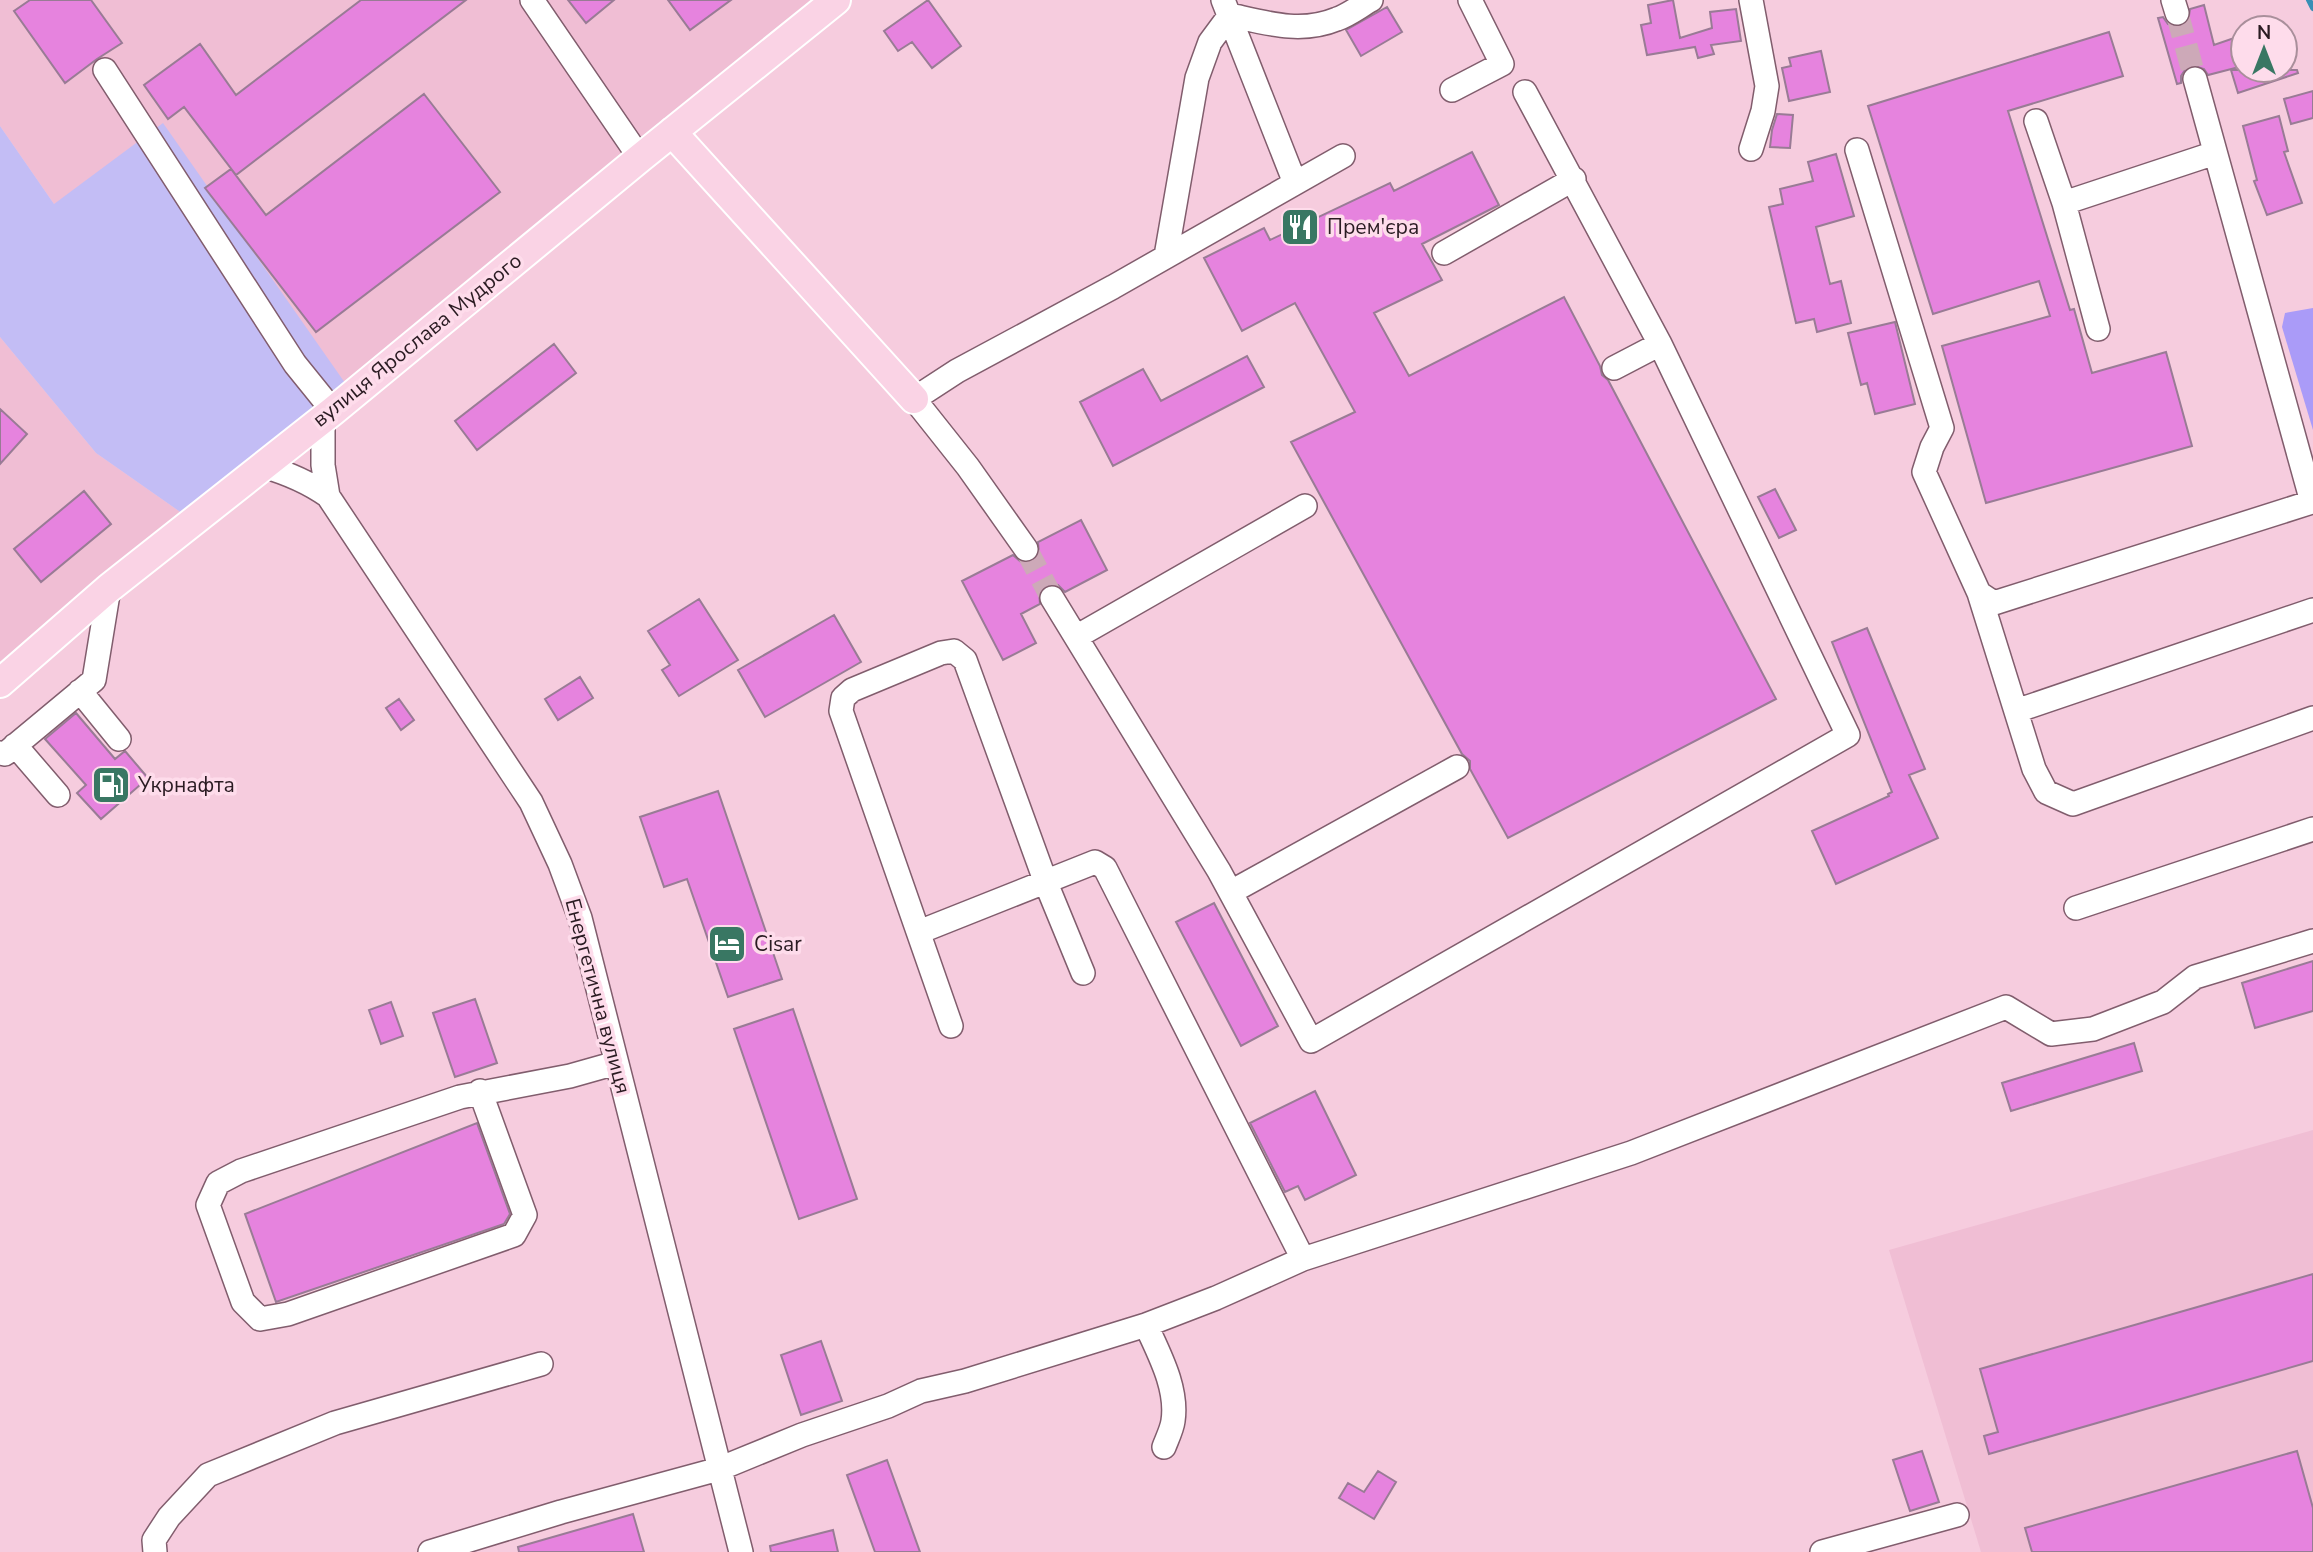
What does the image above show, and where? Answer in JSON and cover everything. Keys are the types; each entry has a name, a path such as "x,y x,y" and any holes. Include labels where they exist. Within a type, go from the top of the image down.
{"main road":[{"name":"вулиця Ярослава Мудрого","path":"0,683 109,588 328,414 836,0"},
{"path":"671,132 914,399"}],"street":[{"path":"532,0 640,158"},
{"path":"1227,7 1283,27 1311,27 1338,19 1371,0"},
{"path":"1452,90 1502,64 1470,0"},
{"path":"1751,0 1767,86 1763,111 1751,149"},
{"path":"1227,7 1295,183"},
{"path":"1166,256 1197,78 1227,7"},
{"path":"105,70 328,414"},
{"path":"1979,593 1994,603 2312,504 2194,79"},
{"path":"1052,598 1231,892 1311,1041 1848,735 1660,344 1574,179 1525,92"},
{"path":"2036,121 2064,203 2098,329"},
{"path":"1857,150 1942,428 1924,472 1979,593 2034,769 2046,792 2073,804 2313,718"},
{"path":"2064,203 2215,153"},
{"path":"1026,549 968,467 914,399 957,371 1343,156"},
{"path":"1444,253 1574,179"},
{"path":"1614,368 1660,344"},
{"name":"Енергетична вулиця","path":"328,414 323,465 328,496"},
{"name":"Енергетична вулиця","path":"262,466 289,473 328,496 531,802 560,864 580,918 741,1552"},
{"path":"1076,637 1305,506"},
{"path":"58,795 7,749 94,680 109,588"},
{"path":"2016,711 2313,610"},
{"path":"951,1026 841,711 843,698 852,690 941,653 954,651 965,660 1046,883 1083,974"},
{"path":"80,691 119,739"},
{"path":"1231,892 1457,767"},
{"path":"2076,908 2313,829"},
{"path":"919,932 1095,862 1105,868 1303,1259"},
{"path":"430,1552 719,1469 802,1435 888,1406 921,1391 965,1381 1146,1325 1216,1298 1303,1259 1631,1153 2006,1007 2051,1034 2093,1029 2163,1002 2195,977 2313,941"},
{"path":"480,1091 525,1215 514,1235 288,1314 260,1319 243,1302 208,1205 218,1183 241,1171 480,1091 570,1076 617,1063"},
{"path":"1146,1325 1167,1374 1173,1398 1173,1421 1164,1447"},
{"path":"155,1552 153,1539 169,1517 208,1475 335,1423 541,1364"},
{"path":"1822,1552 1957,1514"}],"shaded area":[{"path":"0,0 830,0 350,390 54,204 0,126"},
{"path":"163,123 350,390 186,516 96,453 0,337 0,126 54,204"},
{"path":"2313,308 2313,430 2282,327 2285,313"},
{"path":"0,337 96,453 186,516 0,679"},
{"path":"2313,1130 2313,1552 1981,1552 1889,1250"}],"building":[{"path":"30,0 91,0 122,43 65,83 14,11"},
{"path":"361,0 466,0 236,175 184,107 168,119 144,85 200,44 236,95"},
{"path":"568,0 614,0 586,23"},
{"path":"668,0 731,0 690,30"},
{"path":"928,0 961,46 932,68 912,42 898,51 884,31"},
{"path":"1673,0 1680,38 1712,28 1710,12 1736,9 1741,41 1711,45 1714,54 1698,58 1695,47 1647,55 1641,25 1651,23 1648,5"},
{"path":"2204,5 2214,45 2229,40 2229,70 2208,75 2204,69 2192,65 2181,76 2181,83 2177,84 2158,18 2163,17 2168,24 2180,26 2188,22 2190,9"},
{"path":"1387,7 1402,32 1361,56 1346,30"},
{"path":"2109,32 2123,76 2008,111 2070,310 2074,309 2092,373 2166,352 2192,446 1986,503 1942,346 2050,316 2039,281 1933,314 1868,106"},
{"path":"1821,51 1830,92 1789,101 1782,68 1791,66 1789,58"},
{"path":"2235,84 2265,84 2238,93"},
{"path":"2313,91 2313,118 2291,124 2284,99"},
{"path":"424,94 500,192 316,332 205,188 231,169 266,215"},
{"path":"1777,114 1793,115 1790,148 1770,147"},
{"path":"2279,116 2288,151 2284,152 2302,203 2267,215 2254,181 2257,180 2243,126"},
{"path":"1472,152 1499,205 1422,244 1442,280 1374,313 1409,376 1564,297 1600,366 1602,375 1608,380 1776,699 1508,838 1470,769 1470,761 1462,754 1291,442 1355,412 1295,303 1242,331 1204,258 1264,228 1270,240 1390,183 1394,191"},
{"path":"1836,154 1854,216 1816,227 1830,284 1841,281 1851,323 1817,332 1814,319 1796,323 1769,207 1783,204 1780,189 1813,181 1808,162"},
{"path":"1895,322 1915,404 1875,414 1867,383 1861,385 1848,333"},
{"path":"554,344 576,373 477,450 455,421"},
{"path":"1247,356 1264,387 1113,466 1080,402 1143,369 1161,401"},
{"path":"0,409 27,434 0,464"},
{"path":"1775,489 1796,530 1779,538 1758,497"},
{"path":"84,491 111,524 41,582 14,549"},
{"path":"1081,520 1107,570 1065,592 1058,585 1044,586 1039,592 1040,604 1021,614 1036,643 1003,660 962,581 1013,555 1021,562 1033,561 1039,554 1038,542"},
{"path":"699,599 738,660 679,696 662,670 670,665 648,631"},
{"path":"834,615 861,662 765,717 738,670"},
{"path":"1867,628 1925,769 1909,775 1938,838 1836,884 1812,831 1889,796 1892,792 1832,642"},
{"path":"580,677 593,698 558,720 545,699"},
{"path":"399,699 414,720 401,730 386,708"},
{"path":"76,713 115,759 125,751 148,778 101,819 77,793 86,785 45,739"},
{"path":"718,791 782,979 728,997 687,879 664,887 640,817"},
{"path":"1214,903 1278,1026 1241,1046 1176,922"},
{"path":"2313,961 2313,1011 2255,1028 2242,983"},
{"path":"475,999 497,1063 455,1077 433,1013"},
{"path":"391,1002 403,1036 381,1044 369,1010"},
{"path":"793,1009 857,1199 799,1219 734,1029"},
{"path":"2134,1043 2142,1071 2011,1111 2002,1083"},
{"path":"1315,1091 1356,1175 1305,1200 1298,1186 1285,1192 1250,1123"},
{"path":"477,1123 510,1214 504,1224 276,1302 245,1214"},
{"path":"2313,1274 2313,1361 1989,1454 1984,1436 1998,1432 1980,1369"},
{"path":"821,1341 842,1401 801,1415 781,1355"},
{"path":"1922,1451 1939,1502 1910,1511 1893,1460"},
{"path":"2297,1451 2313,1508 2313,1552 2032,1552 2025,1528"},
{"path":"887,1460 920,1552 875,1552 847,1475"},
{"path":"1378,1471 1396,1482 1374,1519 1339,1498 1348,1483 1364,1492"},
{"path":"633,1514 644,1552 519,1552 518,1547"},
{"path":"833,1530 838,1552 771,1552 770,1546"}],"waterway":[{"path":"2309,0 2313,8"}],"tunnel":[{"path":"2177,13 2195,79"},
{"path":"1026,549 1052,598"}],"place":[{"name":"Прем'єра","path":"1300,227"},
{"name":"Укрнафта","path":"111,785"},
{"name":"Cisar","path":"727,944"}]}
